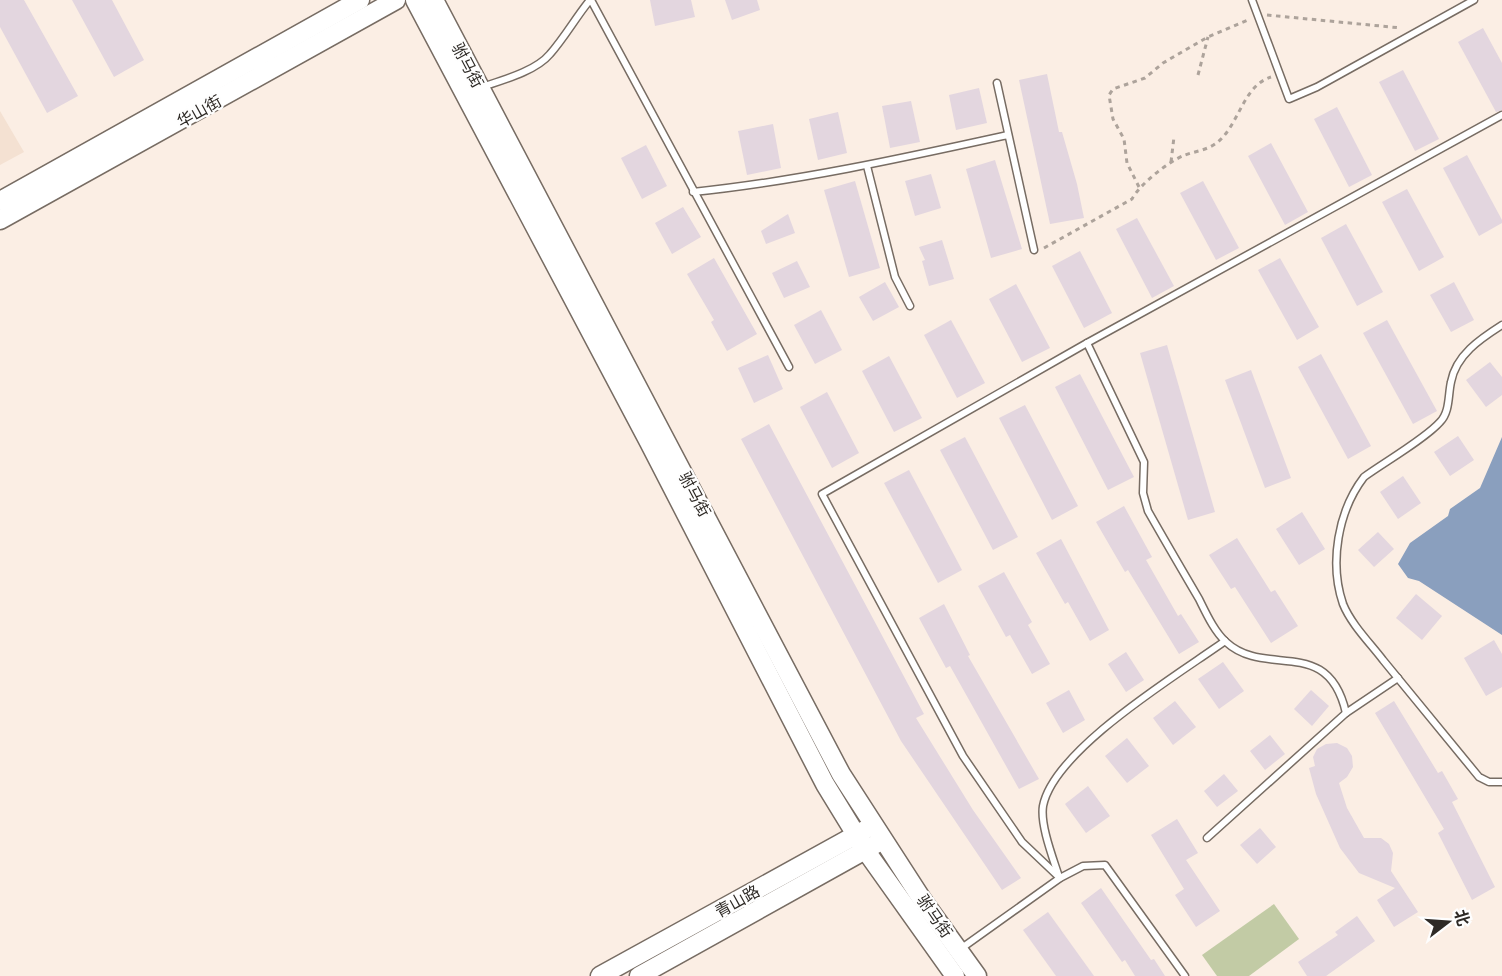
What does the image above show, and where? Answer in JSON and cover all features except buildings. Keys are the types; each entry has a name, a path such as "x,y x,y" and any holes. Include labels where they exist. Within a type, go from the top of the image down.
{"main road":[{"name":"华山街","path":"0,201 360,0"},
{"name":"华山街","path":"0,220 396,0"},
{"name":"驸马街","path":"415,0 472,90 841,774 879,832 952,956 955,976"},
{"name":"驸马街","path":"434,0 472,90 825,784 861,843 952,956 977,976"},
{"name":"青山路","path":"639,976 879,832"},
{"name":"青山路","path":"600,976 861,843"}],"lane":[{"path":"472,90 528,68 549,55 570,24 591,0 789,367"},
{"path":"1252,1 1289,99 1317,87 1474,0"},
{"path":"997,83 1034,250"},
{"path":"1060,878 1022,842 963,756 822,494 1087,343 1502,115"},
{"path":"693,192 742,187 867,166 1008,135"},
{"path":"867,166 895,278 910,306"},
{"path":"1502,325 1485,336 1458,361 1451,381 1449,404 1441,422 1364,477 1355,489 1345,510 1338,543 1338,586 1344,607 1363,634 1479,777 1489,782 1502,782"},
{"path":"1087,343 1144,462 1143,493 1148,511 1225,641 1241,652 1286,658 1319,669 1334,681 1342,697 1346,713"},
{"path":"1060,878 1047,838 1043,806 1057,775 1102,729 1225,641"},
{"path":"1208,838 1346,713 1398,678"},
{"path":"952,956 1060,878 1083,866 1105,866 1185,976"}],"path":[{"path":"1139,187 1127,163 1124,139 1113,119 1109,95 1113,89 1144,78 1163,63 1208,37 1258,15 1272,14 1421,30"},
{"path":"1198,75 1208,37"},
{"path":"1034,250 1045,248 1132,199 1139,187 1171,162 1185,155 1207,150 1222,139 1238,117 1250,92 1263,80 1280,75"},
{"path":"1171,162 1174,137"}],"shaded area":[{"path":"0,111 24,152 0,165"}],"green space":[{"path":"1274,904 1299,939 1249,976 1217,976 1202,955"}],"water":[{"path":"1502,437 1502,635 1419,581 1408,578 1398,564 1410,543 1448,516 1450,509 1480,488"}]}
